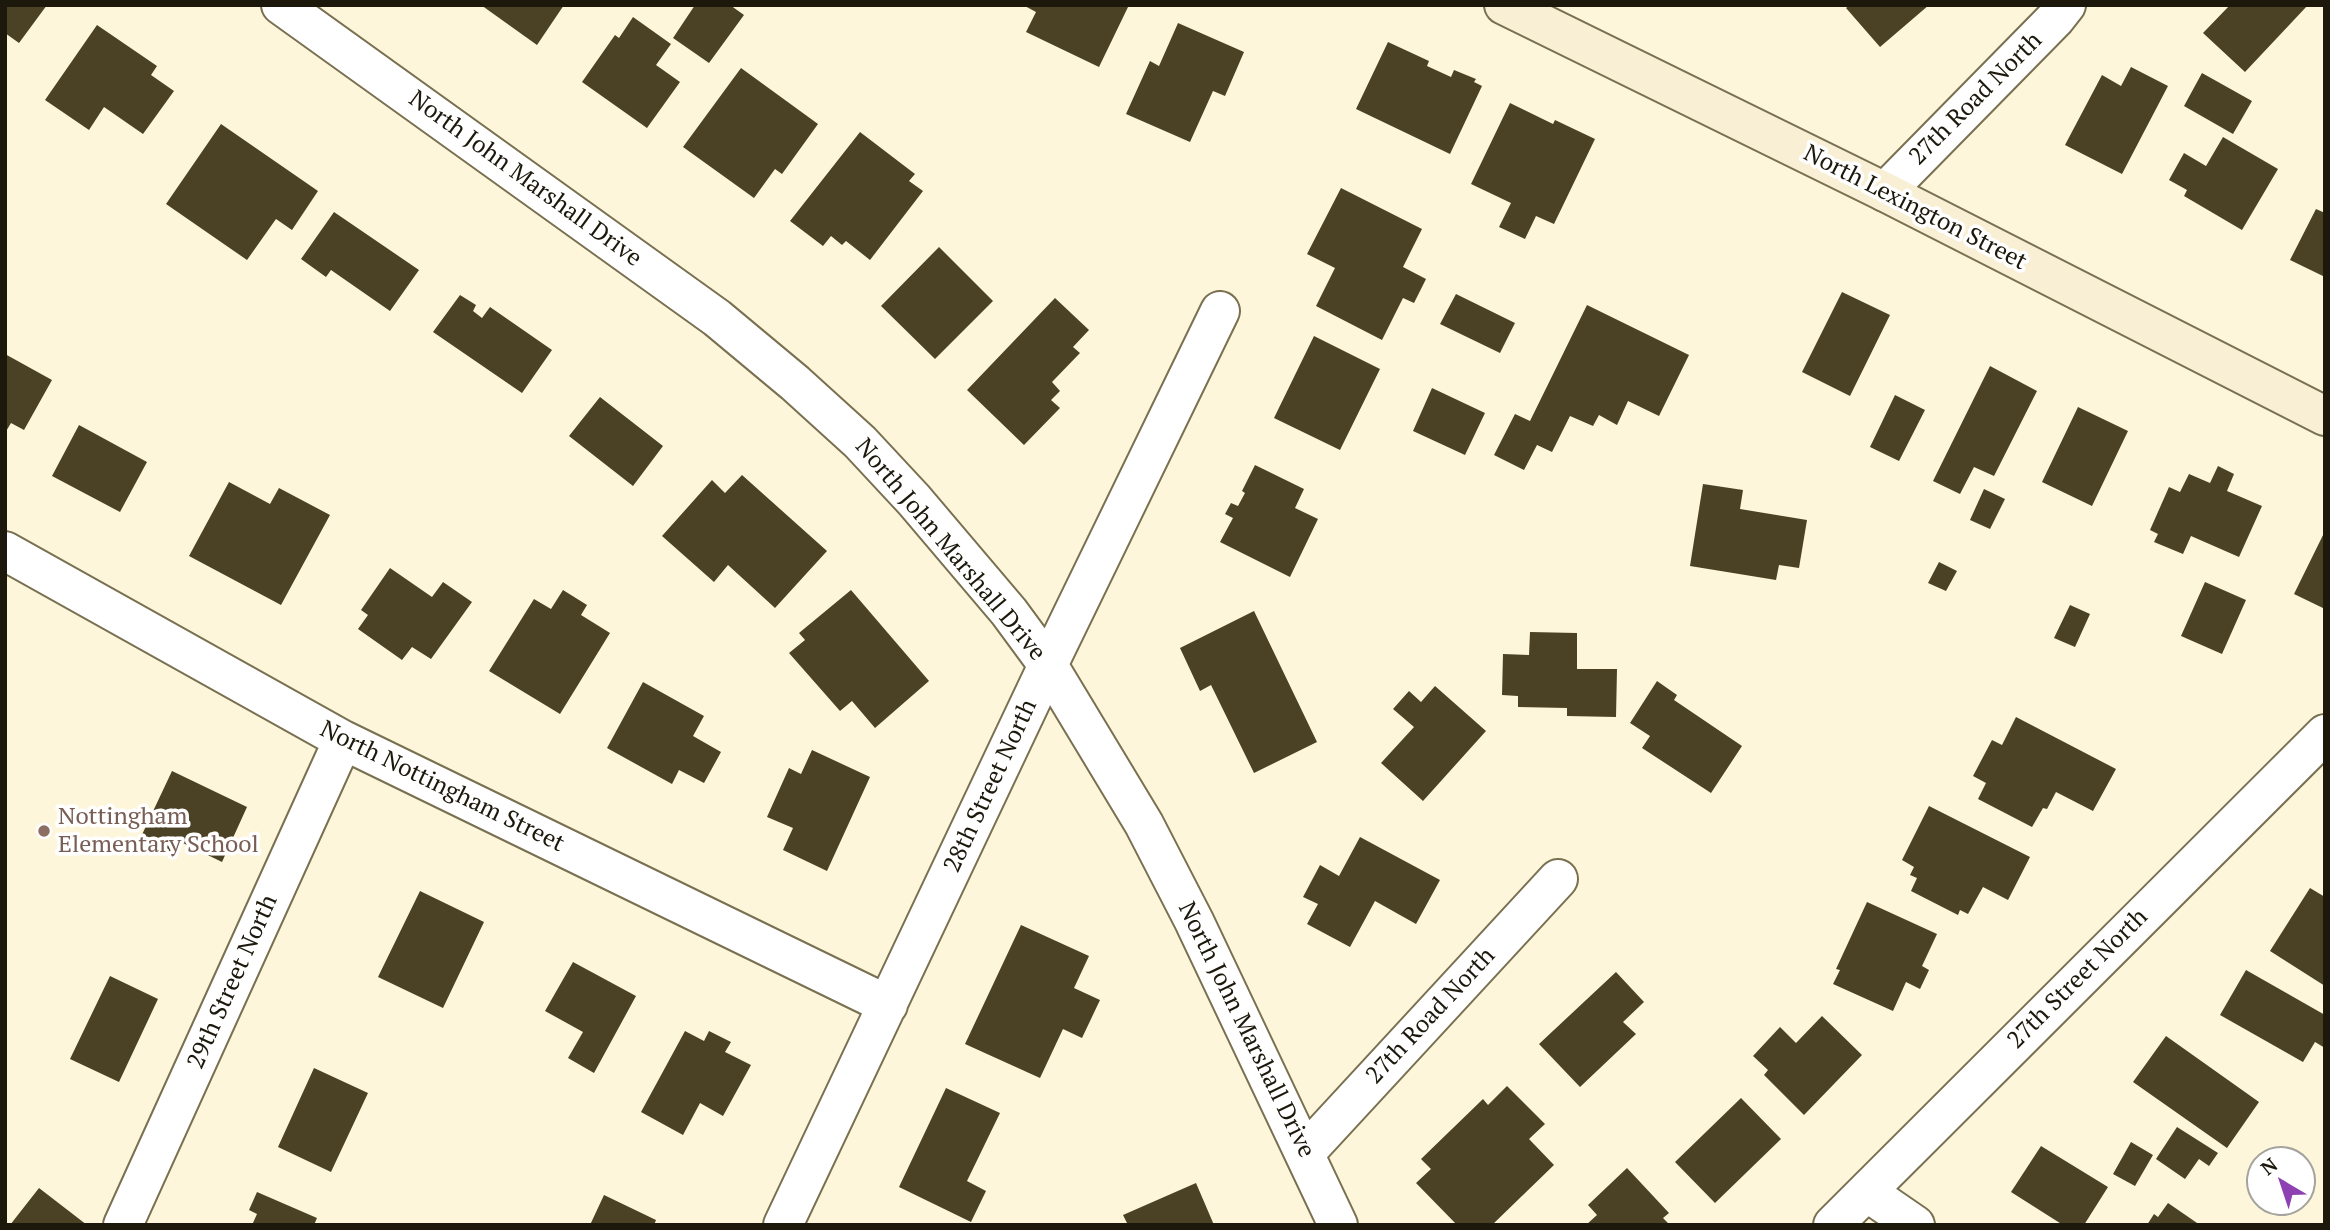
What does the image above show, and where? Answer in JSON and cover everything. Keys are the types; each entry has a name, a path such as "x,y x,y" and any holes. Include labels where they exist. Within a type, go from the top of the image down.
{"street":[{"name":"North John Marshall Drive","path":"281,5 717,318 860,442 914,500 1009,612 1048,665 1144,824 1194,921 1338,1225"},
{"name":"North Lexington Street","path":"1504,5 1885,192 2325,416"},
{"name":"27th Road North","path":"1885,192 2066,5"},
{"name":"28th Street North","path":"783,1225 1048,665 1220,311"},
{"name":"North Nottingham Street","path":"5,551 343,740 888,1005"},
{"name":"27th Street North","path":"1833,1225 2325,734"},
{"name":"29th Street North","path":"123,1225 343,740"},
{"name":"27th Road North","path":"1305,1153 1558,879"},
{"path":"1867,1192 1915,1225"}],"building":[{"path":"5,5 47,5 19,43 5,33"},
{"path":"481,5 564,5 537,45"},
{"path":"695,5 730,5 744,15 709,63 673,38"},
{"path":"1023,5 1129,5 1099,67 1026,32 1036,12"},
{"path":"1850,5 1929,5 1880,47 1846,8"},
{"path":"2230,5 2308,5 2245,72 2203,33"},
{"path":"633,17 671,44 656,65 680,82 647,128 582,82 615,35 619,38"},
{"path":"1178,23 1244,52 1225,96 1213,91 1190,142 1126,114 1150,61 1159,66"},
{"path":"97,25 157,66 151,75 174,91 143,134 104,107 89,130 45,100"},
{"path":"1388,42 1429,61 1427,66 1451,77 1454,70 1476,79 1474,82 1482,86 1450,154 1356,109"},
{"path":"2131,67 2168,86 2122,174 2065,145 2102,75 2121,86"},
{"path":"741,68 818,124 782,174 775,169 754,198 683,147"},
{"path":"2202,73 2252,101 2233,134 2184,106"},
{"path":"1510,103 1553,124 1555,120 1595,139 1554,224 1536,216 1525,239 1499,227 1511,203 1471,184"},
{"path":"221,124 318,191 292,230 276,219 247,260 166,204"},
{"path":"860,132 915,174 909,181 923,191 870,260 846,241 842,245 831,236 823,246 790,221"},
{"path":"2223,137 2278,169 2242,230 2184,196 2187,190 2169,180 2184,153 2206,166"},
{"path":"1341,188 1422,229 1403,267 1426,279 1414,303 1403,298 1382,340 1316,306 1335,268 1307,254"},
{"path":"2316,209 2325,213 2325,277 2290,260"},
{"path":"334,212 419,270 390,311 331,270 326,277 301,259"},
{"path":"939,247 993,301 935,359 881,306"},
{"path":"1842,292 1890,315 1850,396 1802,372"},
{"path":"1456,294 1515,323 1500,353 1440,324"},
{"path":"460,295 476,305 473,311 482,318 490,307 552,350 522,393 433,332"},
{"path":"1055,298 1089,330 1073,347 1080,353 1052,382 1060,391 1051,400 1060,408 1024,445 967,390"},
{"path":"1587,305 1689,355 1659,416 1628,401 1617,425 1599,415 1593,426 1570,416 1552,452 1537,445 1524,470 1494,455 1515,414 1530,421"},
{"path":"1314,336 1380,369 1340,450 1274,418"},
{"path":"5,354 52,380 24,430 11,423 5,433"},
{"path":"1990,366 2037,391 1994,476 1974,467 1960,494 1933,481"},
{"path":"1432,388 1485,413 1465,455 1413,431"},
{"path":"1895,395 1925,410 1899,461 1870,447"},
{"path":"600,397 663,446 633,486 569,436"},
{"path":"2078,407 2128,431 2092,506 2042,482"},
{"path":"79,425 147,462 120,512 52,476"},
{"path":"1255,465 1304,489 1295,508 1318,519 1290,577 1220,542 1233,518 1225,514 1231,503 1238,506"},
{"path":"2218,466 2234,474 2227,491 2262,506 2239,557 2191,536 2183,554 2154,542 2158,534 2150,530 2169,487 2180,492 2189,474 2210,483"},
{"path":"742,475 827,551 775,608 728,565 714,582 662,536 712,480 725,493"},
{"path":"229,482 270,504 279,488 330,515 281,605 189,556"},
{"path":"1703,484 1743,490 1740,509 1807,520 1799,568 1779,565 1776,580 1690,566"},
{"path":"1984,489 2005,499 1990,529 1970,520"},
{"path":"2325,531 2325,609 2294,594"},
{"path":"1939,562 1957,571 1946,591 1928,583"},
{"path":"390,568 432,597 443,582 472,602 431,659 412,647 402,660 358,629 368,615 361,610"},
{"path":"2205,582 2246,600 2222,654 2181,636"},
{"path":"563,590 587,605 581,615 610,633 560,714 489,671 534,599 551,609"},
{"path":"851,590 929,681 875,728 852,701 840,711 789,653 805,640 799,633"},
{"path":"2070,605 2090,614 2075,647 2054,638"},
{"path":"1254,611 1317,742 1254,773 1211,685 1200,691 1180,648"},
{"path":"1530,632 1577,633 1577,669 1617,669 1616,717 1567,716 1567,708 1518,707 1518,696 1502,695 1503,654 1529,655"},
{"path":"1657,681 1677,695 1674,700 1742,746 1711,793 1642,748 1650,736 1630,723"},
{"path":"643,682 704,716 693,736 721,752 704,783 679,770 672,784 607,748"},
{"path":"1435,686 1486,731 1423,801 1381,763 1414,727 1393,709 1409,691 1421,702"},
{"path":"2016,717 2116,769 2093,811 2056,792 2047,809 2043,808 2032,827 1978,799 1986,783 1973,776 1992,740 2002,745"},
{"path":"812,750 870,777 827,871 783,850 793,828 767,817 789,768 801,774"},
{"path":"172,771 247,807 222,862 181,842 174,858 139,841"},
{"path":"1929,806 2030,857 2008,900 1983,887 1968,914 1960,910 1958,915 1911,891 1917,878 1910,875 1914,867 1902,860"},
{"path":"1360,837 1440,880 1416,924 1375,901 1350,947 1307,924 1318,904 1303,897 1320,865 1339,876"},
{"path":"2310,888 2325,897 2325,986 2270,951"},
{"path":"420,891 484,922 443,1008 378,977"},
{"path":"1867,902 1937,934 1922,966 1929,970 1920,989 1906,982 1893,1011 1833,984 1840,970 1836,969"},
{"path":"1021,925 1089,956 1074,988 1100,1000 1082,1038 1063,1029 1040,1078 965,1044"},
{"path":"573,962 636,996 594,1073 568,1058 583,1032 545,1011"},
{"path":"2246,970 2325,1015 2325,1048 2315,1042 2303,1062 2220,1015"},
{"path":"1616,972 1644,1002 1623,1022 1636,1034 1580,1087 1539,1044"},
{"path":"110,976 158,999 119,1082 70,1059"},
{"path":"1822,1016 1862,1055 1804,1115 1764,1075 1768,1070 1753,1056 1780,1027 1796,1043"},
{"path":"685,1031 704,1041 709,1031 731,1042 725,1052 751,1065 723,1116 700,1103 683,1135 641,1112"},
{"path":"2166,1036 2259,1102 2227,1148 2133,1082"},
{"path":"314,1068 368,1093 331,1172 278,1147"},
{"path":"1507,1086 1545,1124 1529,1139 1554,1165 1492,1225 1457,1225 1416,1183 1431,1169 1421,1159 1483,1099 1488,1105"},
{"path":"946,1088 1000,1113 967,1181 986,1191 971,1222 899,1187"},
{"path":"1741,1098 1781,1139 1715,1203 1675,1162"},
{"path":"2177,1127 2218,1153 2209,1166 2199,1159 2185,1179 2156,1159"},
{"path":"2131,1142 2153,1155 2135,1186 2113,1174"},
{"path":"2041,1146 2108,1187 2084,1225 2063,1225 2011,1192"},
{"path":"1627,1168 1669,1213 1663,1218 1670,1225 1586,1225 1597,1215 1588,1205"},
{"path":"1196,1183 1214,1225 1128,1225 1123,1215"},
{"path":"39,1188 87,1225 10,1225"},
{"path":"257,1192 317,1218 314,1225 252,1225 257,1214 249,1210"},
{"path":"604,1195 656,1220 654,1225 590,1225"},
{"path":"2168,1203 2200,1225 2147,1225 2154,1214 2158,1217"}],"place":[{"name":"Nottingham Elementary School","path":"44,831"}]}
